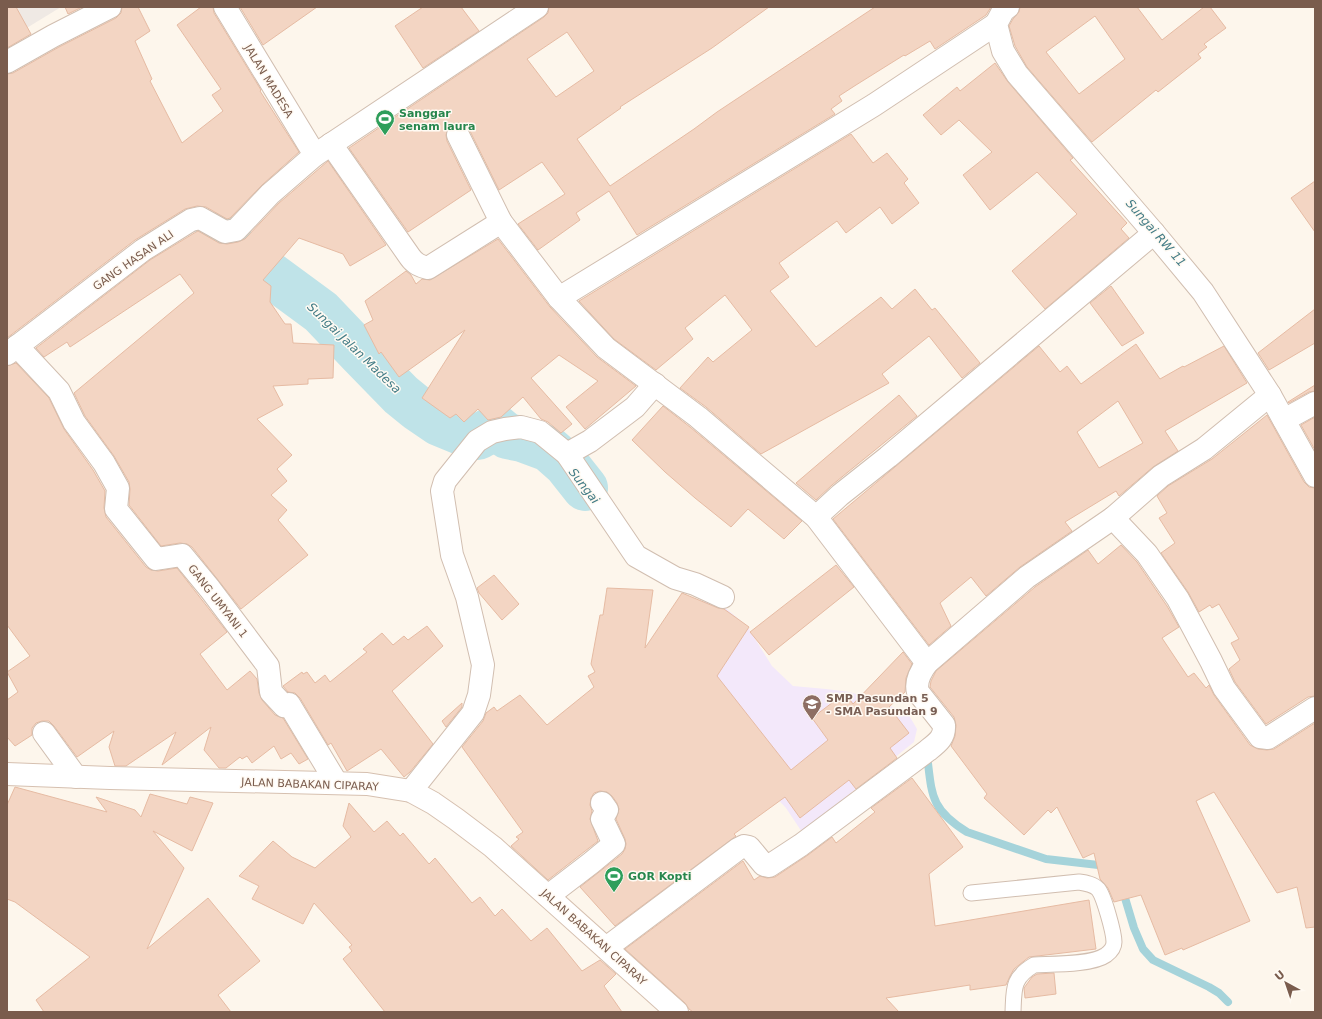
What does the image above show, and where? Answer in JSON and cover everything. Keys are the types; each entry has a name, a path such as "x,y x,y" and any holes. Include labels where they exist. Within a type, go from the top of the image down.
{"street":[{"path":"7,62 53,36 110,7"},
{"name":"JALAN MADESA","path":"225,7 323,150 415,263 421,267 428,268 501,222"},
{"name":"GANG HASAN ALI","path":"12,350 143,250 191,220 200,218 225,232 236,230 270,194 323,150 537,7"},
{"path":"1002,16 1004,51 1017,74 1203,292 1270,395 1315,476"},
{"path":"559,298 841,125 1002,16"},
{"path":"458,135 501,222 559,298 606,348 698,417 816,517 927,663"},
{"path":"816,517 840,495 894,452 1154,233"},
{"name":"GANG UMYANI 1","path":"12,350 59,392 74,422 104,463 118,488 116,509 156,559 182,555 210,589 268,666 271,692 284,706 289,704 336,782"},
{"path":"567,454 590,441 635,407 654,384"},
{"path":"606,948 738,848 744,846 749,847 764,865 769,866 939,742 943,735 944,725 918,692 917,688 920,674 927,663 1027,577 1113,518 1161,476 1204,449 1270,395"},
{"path":"1284,420 1315,404"},
{"path":"411,791 472,713 479,695 483,665 467,597 452,556 442,491 445,481 477,441 492,432 505,429 521,427 540,432 567,454 636,556 675,578 695,584 723,597"},
{"path":"1113,518 1146,554 1178,599 1224,688 1260,738 1268,738 1315,708"},
{"path":"44,733 76,777"},
{"name":"JALAN BABAKAN CIPARAY","path":"7,774 76,777 336,782 367,784 411,791 433,803 493,847 677,1012"},
{"path":"548,896 614,844 602,819 607,810 602,803"}],"lane":[{"path":"971,893 1078,882 1094,886 1102,895 1114,944 1112,950 1105,956 1093,961 1034,965 1027,969 1015,984 1013,1012"}],"shaded area":[{"path":"7,7 61,7 7,40"},
{"name":"SMP Pasundan 5 - SMA Pasundan 9","path":"710,595 747,626 772,666 793,686 850,692 907,712 917,729 914,742 826,813 825,828 802,832 786,808 766,787 681,679 697,614"}],"building":[{"path":"7,7 16,7 31,34 7,48"},
{"path":"65,7 82,7 68,14"},
{"path":"122,7 138,7 150,31 135,41 152,79 150,81 182,143 223,111 212,95 221,89 177,25 201,7 213,7 214,13 261,90 260,91 299,152 262,185 230,218 227,219 206,207 197,206 185,209 135,240 7,338 7,74 13,73 59,47 116,18 121,13"},
{"path":"240,7 317,7 263,45"},
{"path":"423,7 461,7 479,31 423,68 395,26"},
{"path":"549,7 769,7 712,48 620,107 621,108 577,139 610,186 717,112 875,7 991,7 986,15 935,49 930,41 905,56 904,55 856,85 839,96 842,101 831,109 835,114 637,235 609,191 576,213 580,220 538,250 518,224 565,194 542,162 499,190 469,129 465,124 458,123 452,124 448,128 446,135 447,141 471,190 408,232 349,148 548,13","holes":["567,32 594,71 556,97 527,59"]},
{"path":"1020,7 1137,7 1162,40 1204,7 1210,7 1226,28 1204,44 1207,47 1198,54 1201,58 1158,92 1156,90 1092,142 1027,67 1015,46 1009,26 1019,12","holes":["1095,16 1125,59 1079,94 1046,52"]},
{"path":"995,63 1008,82 1073,158 1070,160 1127,223 1121,229 1129,238 1045,309 1012,271 1077,214 1037,172 990,210 963,175 992,152 959,120 941,135 923,115 957,87 960,91"},
{"path":"851,134 873,163 887,153 908,179 904,183 919,203 892,224 880,207 846,233 837,221 779,263 789,277 770,291 816,347 881,297 892,309 915,289 932,310 935,308 980,363 962,378 929,336 882,374 889,383 761,454 706,407 680,388 708,357 713,362 752,330 725,295 685,328 693,339 656,370 614,339 579,301"},
{"path":"328,161 386,245 350,266 343,254 299,238 263,280 271,286 270,302 285,324 291,324 293,343 334,345 333,378 308,379 308,384 273,386 283,405 257,419 292,455 277,469 287,481 271,495 287,510 278,520 308,555 241,609 192,547 187,544 180,543 161,546 129,505 129,482 114,456 85,416 74,393 194,293 180,274 70,347 67,342 44,357 36,348 150,260 196,232 198,231 219,243 227,244 245,239 279,203"},
{"path":"1315,181 1315,232 1291,198"},
{"path":"498,239 550,307 597,357 636,386 585,429 566,407 598,381 559,355 531,378 572,424 561,433 548,422 541,419 523,397 501,417 488,420 478,409 464,422 456,414 450,418 422,398 465,330 399,377 381,352 379,354 364,325 373,320 365,301 406,271 411,275 416,284 422,279 430,280"},
{"path":"1111,286 1144,333 1122,346 1090,303"},
{"path":"1315,309 1315,343 1269,370 1258,353"},
{"path":"1136,344 1160,379 1224,346 1247,383 1165,431 1178,451 1153,467 1119,496 1116,491 1065,522 1072,531 1020,567 986,596 971,577 940,603 951,626 929,645 833,519 1039,346 1060,372 1067,366 1081,384","holes":["1118,401 1143,443 1099,468 1077,432"]},
{"path":"16,363 49,398 64,429 93,470 105,491 104,508 106,517 146,567 151,570 158,571 177,568 227,632 200,654 227,690 250,671 257,679 259,693 262,700 275,715 283,718 308,759 299,764 291,753 281,759 274,746 252,763 247,756 242,759 240,757 226,768 219,768 204,750 211,727 162,765 176,732 126,766 115,766 109,747 114,731 77,757 49,721 36,723 32,728 32,735 15,746 7,737 7,700 18,692 7,672 30,656 7,625 7,366"},
{"path":"1315,385 1315,391 1309,392 1289,403 1288,402"},
{"path":"899,395 917,416 832,485 816,500 796,483"},
{"path":"663,406 802,521 784,539 748,509 731,527 695,498 632,440"},
{"path":"1267,415 1304,482 1309,487 1315,488 1315,696 1308,697 1266,724 1235,682 1229,669 1240,660 1231,643 1239,639 1219,604 1212,608 1210,605 1199,612 1188,592 1161,553 1175,543 1159,518 1167,513 1157,496 1168,486 1212,459"},
{"path":"1315,417 1315,450 1301,425"},
{"path":"1121,545 1137,562 1167,606 1179,627 1162,638 1188,677 1194,673 1206,688 1209,685 1214,695 1250,745 1258,749 1274,749 1315,723 1315,927 1306,928 1297,887 1277,893 1214,792 1196,801 1250,921 1183,950 1182,948 1165,955 1141,895 1114,902 1108,888 1100,879 1094,853 1083,858 1057,807 1051,813 1048,810 1024,835 984,798 987,794 951,746 955,736 956,725 954,717 930,687 936,671 1035,587 1088,550 1098,564"},
{"path":"836,565 854,587 769,655 750,632"},
{"path":"494,575 519,604 502,620 479,593 477,588"},
{"path":"607,588 653,590 645,648 682,593 718,608 724,609 749,627 717,676 791,770 828,740 812,718 845,693 853,704 903,652 912,664 906,678 905,692 889,707 909,733 890,748 897,758 856,789 849,780 800,818 785,797 734,834 736,836 615,926 580,887 622,854 625,849 625,839 616,819 619,809 612,796 607,792 600,791 594,793 591,798 590,805 592,811 590,819 598,841 548,880 511,846 519,839 516,837 523,832 462,747 483,721 486,713 494,707 497,711 520,695 547,725 594,687 588,676 595,672 591,664 600,615 603,615"},
{"path":"427,626 443,646 392,691 433,744 410,772 404,777 381,749 347,771 331,743 328,745 300,698 295,693 288,692 283,686 302,672 303,674 307,672 315,683 325,675 330,682 367,652 363,649 382,633 393,645 404,636 408,640"},
{"path":"462,703 462,707 446,727 442,721"},
{"path":"912,778 963,847 929,874 935,926 1089,900 1096,949 1029,957 1014,969 1006,985 970,990 970,985 886,998 899,1012 693,1012 625,949 743,861 754,880 760,876 767,878 775,877 832,837 836,843 875,812 871,808"},
{"path":"15,787 107,812 96,797 135,810 141,817 150,794 187,804 190,797 213,803 192,851 153,831 184,868 147,949 208,898 260,961 218,995 231,1012 44,1012 36,1000 90,957 15,902 7,899 7,805"},
{"path":"349,803 374,832 387,821 400,836 403,833 429,864 435,858 472,903 480,897 495,916 502,909 531,941 547,928 582,971 600,960 616,974 604,986 622,1012 385,1012 343,959 352,951 349,947 352,945 314,903 303,924 252,899 259,886 239,876 273,841 292,857 315,868 351,837 343,826"},
{"path":"1054,973 1056,994 1025,998 1024,988 1032,977 1037,974"}],"waterway":[{"name":"Sungai Jalan Madesa","path":"218,235 321,312 401,395 417,408 439,423 473,437 478,437 496,427 507,436 522,439 549,449 566,464 585,488"},
{"path":"927,755 932,791 939,808 955,824 967,832 1046,859 1107,866"},
{"path":"1122,888 1134,928 1143,949 1153,960 1209,987 1219,993 1228,1002"}],"place":[{"name":"Sanggar senam laura","path":"385,136"},
{"name":"SMP Pasundan 5 - SMA Pasundan 9","path":"812,721"},
{"name":"GOR Kopti","path":"614,893"}],"water label":[{"name":"Sungai RW 11","path":"1156,233"},
{"name":"Sungai","path":"584,486"}]}
